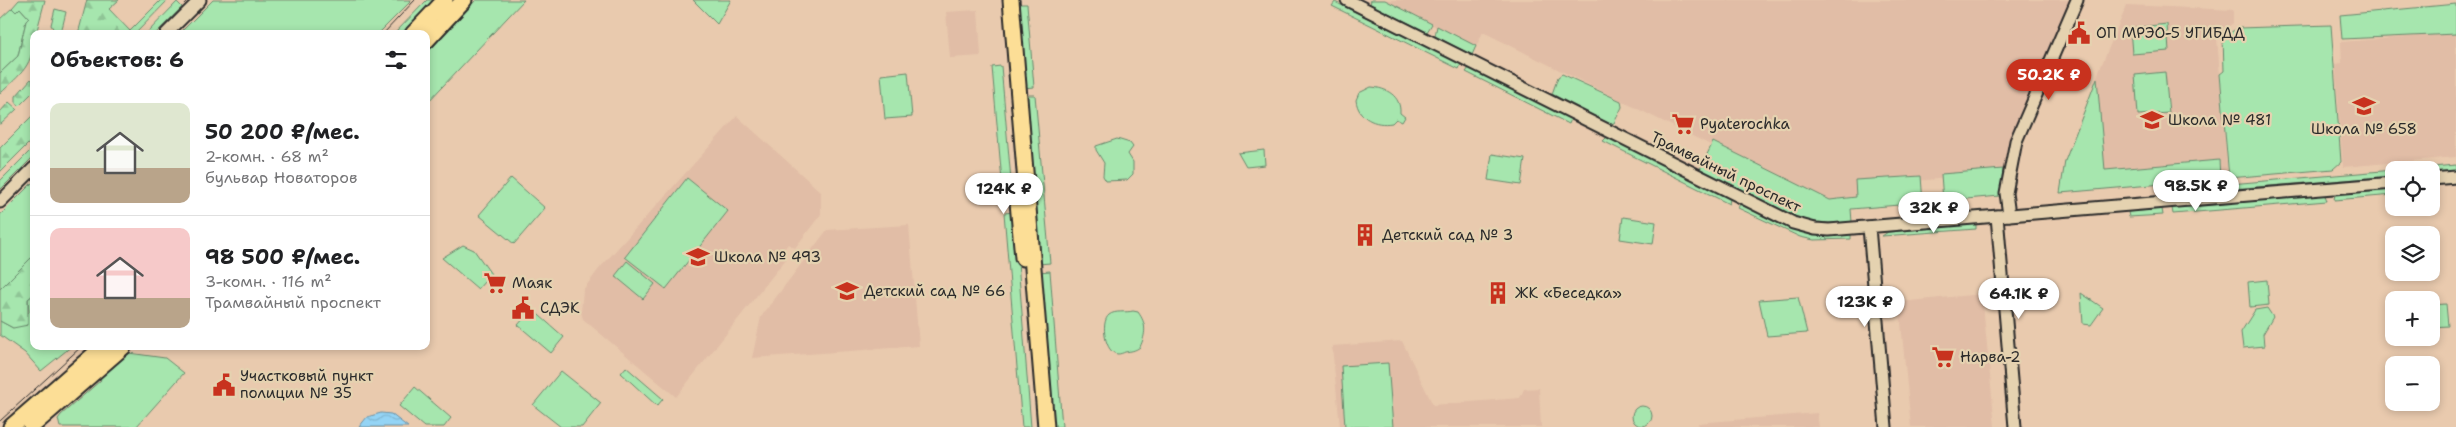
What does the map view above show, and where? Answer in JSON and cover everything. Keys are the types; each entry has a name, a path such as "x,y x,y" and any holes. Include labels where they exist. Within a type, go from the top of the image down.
{"main road":[{"path":"417,30 445,0"},
{"path":"430,37 464,0"},
{"path":"1002,0 1036,427"},
{"path":"1011,0 1046,427"},
{"path":"12,427 99,350"},
{"path":"39,424 120,350"}],"street":[{"path":"170,30 200,0"},
{"name":"Трамвайный проспект","path":"1347,0 1793,223 1815,229 1829,230 1869,227 2385,184"},
{"path":"2015,427 2003,216 2006,193 2016,141 2077,0"},
{"path":"0,202 30,172"},
{"path":"2440,179 2456,177"},
{"path":"1869,227 1886,427"}],"shaded area":[{"path":"1384,0 2072,0 2005,173 1859,186 1860,201 1829,204 1483,32 1476,47"},
{"name":"Школа № 481","path":"2127,5 2233,10 2233,23 2217,37 2228,179 2060,193 2065,161 2099,71"},
{"path":"978,10 981,56 950,58 946,12"},
{"path":"2456,33 2456,157 2385,161 2385,163 2343,167 2335,64 2342,63 2341,42"},
{"name":"Школа № 493","path":"737,116 821,192 821,214 795,248 788,244 784,249 786,259 676,397 583,319 581,312 583,290 599,269"},
{"name":"Детский сад № 66","path":"909,225 919,346 752,358 761,317 827,230"},
{"path":"1982,294 1995,427 1911,427 1899,302"},
{"path":"1402,341 1433,405 1520,398 1524,389 1539,388 1541,427 1340,427 1332,346"},
{"path":"1817,413 1819,427 1699,427 1698,423"}],"green space":[{"path":"19,0 45,0 37,30 30,30 29,62 0,94 0,73 18,56 26,21 29,18 20,8 16,12 12,8"},
{"path":"87,0 119,0 109,9 129,30 79,30"},
{"path":"161,0 168,0 139,30 131,30"},
{"path":"213,0 412,0 382,30 183,30"},
{"path":"427,0 436,0 407,30 398,30"},
{"path":"476,0 524,0 430,100 430,48"},
{"path":"693,0 731,0 717,24"},
{"path":"1371,0 1385,0 1432,24 1427,32 1370,4"},
{"path":"177,2 182,7 159,30 150,30"},
{"path":"1335,2 1461,64 1459,69 1332,6"},
{"path":"1016,4 1027,4 1034,87 1023,88"},
{"path":"2456,4 2456,34 2342,39 2340,15"},
{"path":"12,8 16,12 20,8 29,18 26,21 18,56 0,73 0,19"},
{"path":"55,9 66,12 62,30 54,30 51,25"},
{"path":"2167,24 2169,51 2132,54 2130,28"},
{"path":"2331,25 2341,162 2333,169 2229,178 2220,74 2224,71 2223,36 2239,28"},
{"path":"1437,26 1476,46 1472,55 1435,36"},
{"path":"1001,66 1013,203 1004,204 992,67"},
{"path":"1469,68 1571,119 1569,124 1466,72"},
{"path":"908,72 912,117 885,119 881,75"},
{"path":"2165,72 2169,113 2138,115 2135,75"},
{"path":"1562,74 1621,101 1622,107 1614,123 1610,124 1552,94 1558,77"},
{"path":"2097,78 2105,170 2219,160 2220,179 2060,193 2065,161"},
{"path":"30,80 30,95 19,106 16,102 16,96"},
{"path":"1371,87 1382,89 1392,94 1398,102 1400,113 1405,117 1402,122 1396,119 1392,123 1386,124 1374,122 1360,112 1356,100 1359,93"},
{"path":"1024,95 1035,95 1050,263 1039,264"},
{"path":"9,102 17,109 0,125 0,112"},
{"path":"30,118 30,142 0,172 0,148"},
{"path":"1607,137 1730,199 1729,204 1603,141"},
{"path":"1117,139 1130,143 1133,147 1128,154 1133,162 1133,174 1127,180 1106,181 1103,176 1104,163 1096,150 1096,146"},
{"path":"1713,142 1830,200 1856,197 1855,180 1921,176 1923,203 1851,209 1852,222 1805,221 1700,169"},
{"path":"1264,150 1265,165 1246,167 1238,153"},
{"path":"30,151 30,160 0,190 0,181"},
{"path":"1492,154 1525,159 1521,185 1488,180"},
{"path":"2456,165 2456,171 2440,172 2440,166"},
{"path":"2003,169 2000,196 1943,201 1941,174"},
{"path":"2385,171 2385,177 2231,189 2230,184"},
{"path":"511,178 545,208 514,244 479,215"},
{"path":"687,178 728,211 666,289 625,257"},
{"path":"2221,184 2220,191 2165,195 2165,189"},
{"path":"30,185 30,259 0,289 0,215"},
{"path":"2385,190 2385,196 2334,200 2335,194"},
{"path":"2325,195 2327,201 2173,214 2172,208"},
{"path":"1740,204 1769,219 1805,233 1818,235 1851,234 1851,239 1814,240 1800,237 1738,208"},
{"path":"2162,209 2163,215 2129,217 2128,212"},
{"path":"1014,212 1031,427 1022,427 1004,213"},
{"path":"1623,217 1656,222 1653,244 1620,239"},
{"path":"1976,224 1976,229 1882,236 1888,232"},
{"path":"463,245 474,250 491,274 478,289 442,258"},
{"path":"30,259 28,325 13,328 0,321 0,289"},
{"path":"627,261 655,284 643,299 615,276"},
{"path":"1050,271 1062,427 1052,427 1039,272"},
{"path":"2267,280 2269,305 2250,307 2248,282"},
{"path":"2081,293 2103,308 2091,325 2083,324"},
{"path":"30,297 30,350 67,350 41,371 25,353 0,335 0,321 13,328 29,312 28,299"},
{"path":"1798,297 1807,333 1767,336 1759,300"},
{"path":"2440,304 2446,304 2448,326 2440,326"},
{"path":"2267,308 2273,317 2263,334 2264,346 2243,348 2241,332 2255,310"},
{"path":"532,309 564,337 551,353 518,325"},
{"path":"1138,312 1144,325 1140,347 1120,354 1114,353 1107,344 1105,337 1106,319 1114,313"},
{"path":"129,353 165,358 184,373 136,427 60,427 58,419 61,415 101,380 99,377 123,355"},
{"path":"1388,363 1393,427 1345,427 1341,366"},
{"path":"626,367 663,399 657,406 621,373"},
{"path":"561,371 601,403 582,427 561,427 533,405"},
{"path":"415,387 451,418 444,427 424,427 399,406"},
{"path":"1642,406 1649,409 1652,416 1649,423 1642,426 1635,423 1632,416 1635,409"}],"water":[{"path":"381,413 391,414 408,427 359,427 367,417"}],"tram line":[{"path":"387,30 415,0"},
{"path":"0,421 78,350"}],"place":[{"name":"ОП МРЭО-5 УГИБДД","path":"2079,33"},
{"name":"Школа № 658","path":"2364,106"},
{"name":"Школа № 481","path":"2152,120"},
{"name":"Pyaterochka","path":"1683,124"},
{"name":"Детский сад № 3","path":"1365,235"},
{"name":"Школа № 493","path":"698,257"},
{"name":"Маяк","path":"495,283"},
{"name":"Детский сад № 66","path":"847,291"},
{"name":"ЖК «Беседка»","path":"1498,293"},
{"name":"СДЭК","path":"523,308"},
{"name":"Нарва-2","path":"1943,357"},
{"name":"Участковый пункт полиции № 35","path":"224,385"}]}
